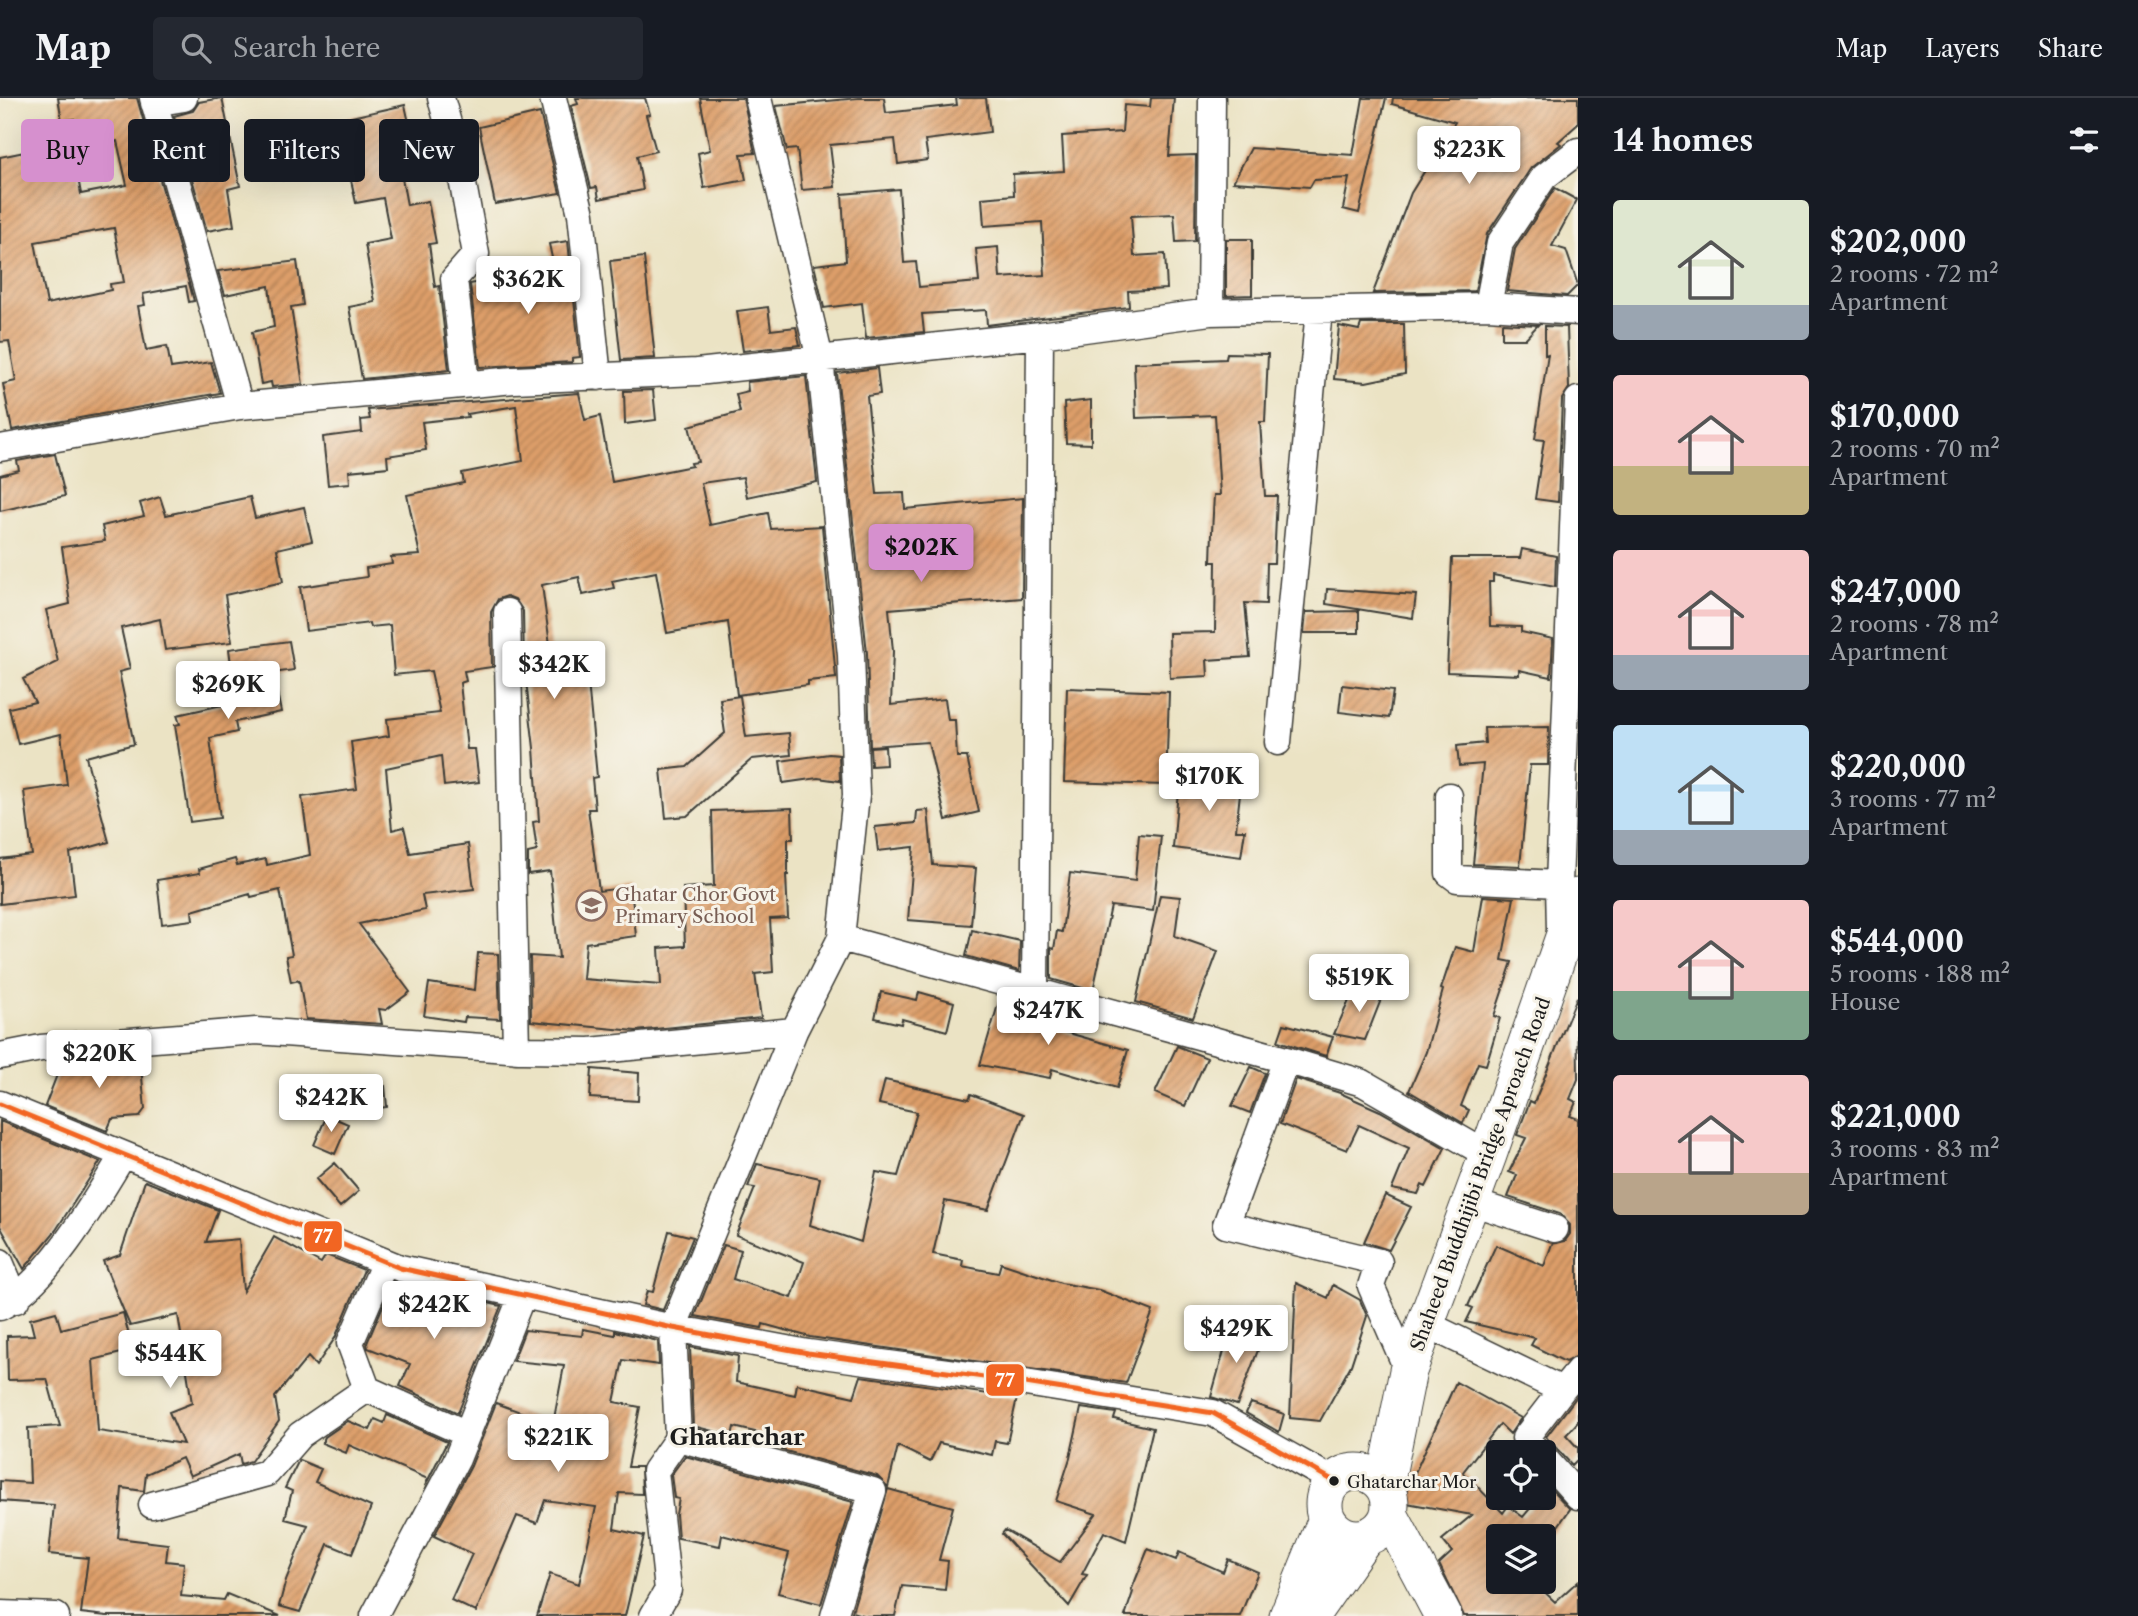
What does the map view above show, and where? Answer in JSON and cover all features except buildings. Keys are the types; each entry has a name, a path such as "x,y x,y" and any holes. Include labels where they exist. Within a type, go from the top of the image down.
{"main road":[{"name":"Shaheed Buddhijibi Bridge Aproach Road","path":"1310,1616 1380,1512 1408,1371 1569,949 1568,890"},
{"name":"Shaheed Buddhijibi Bridge Aproach Road","path":"1340,1477 1408,1371"},
{"path":"1288,1616 1327,1519 1324,1499 1340,1477 1368,1473 1380,1512 1443,1616"},
{"path":"1327,1519 1343,1535 1380,1512"}],"street":[{"path":"441,98 459,163 477,254 454,279 466,383"},
{"path":"553,98 581,215 598,377"},
{"path":"653,1616 668,1590 654,1471 678,1438 673,1328 794,1031 841,938 856,795 851,655 820,359 758,98"},
{"path":"1210,312 1212,98"},
{"path":"170,99 240,406"},
{"path":"1488,306 1500,243 1544,177 1578,150"},
{"path":"0,448 240,406 466,383 697,372 1040,335 1210,312 1488,306 1578,312"},
{"path":"1278,742 1319,310"},
{"path":"1035,991 1040,335"},
{"path":"1449,796 1449,873 1457,879 1568,890 1578,400"},
{"path":"507,612 516,1050"},
{"path":"841,938 1363,1083 1489,1155"},
{"path":"0,1056 67,1045 256,1031 516,1050 590,1051 794,1031"},
{"path":"1286,1060 1226,1225 1379,1262 1371,1286 1408,1371"},
{"path":"0,1104 385,1262 522,1296 808,1353 1013,1381 1213,1413 1340,1477"},
{"path":"8,1303 51,1260 96,1200 123,1155"},
{"path":"1471,1202 1555,1229"},
{"path":"0,1262 8,1303"},
{"path":"385,1262 350,1343 367,1390 467,1434"},
{"path":"374,1616 457,1459 522,1296"},
{"path":"1426,1324 1570,1381 1525,1438 1527,1440"},
{"path":"152,1505 267,1473 300,1435 367,1390"},
{"path":"678,1438 873,1491 834,1616"},
{"path":"1556,1471 1578,1496"},
{"path":"0,1615 55,1616"}],"transit line":[{"name":"77","path":"0,1104 400,1268 673,1328 808,1353 1013,1381 1213,1413 1334,1481"}],"place":[{"name":"Ghatar Chor Govt Primary School","path":"592,905"},
{"name":"Ghatarchar Mor","path":"1334,1481"}],"district":[{"name":"Ghatarchar","path":"737,1437"}]}
